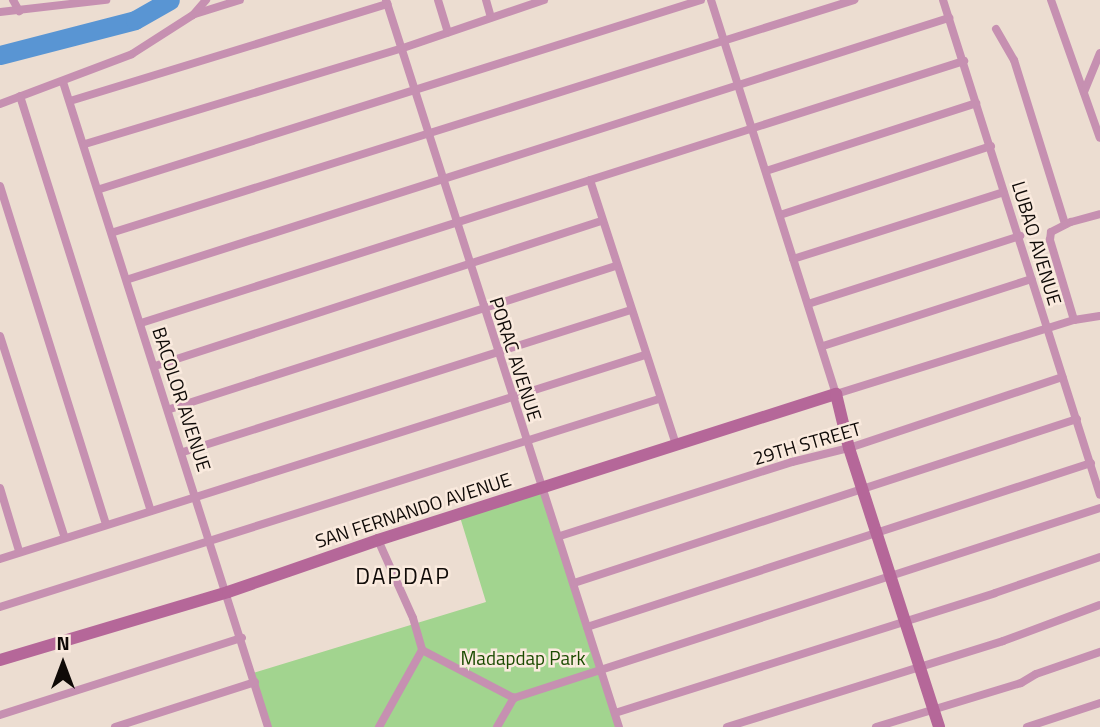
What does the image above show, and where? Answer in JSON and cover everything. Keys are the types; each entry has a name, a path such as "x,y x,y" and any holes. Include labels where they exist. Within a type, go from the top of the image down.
{"main road":[{"name":"SAN FERNANDO AVENUE","path":"0,660 228,592 379,540 836,394"},
{"path":"836,394 849,447 907,620 939,727"}],"street":[{"path":"13,0 19,11"},
{"path":"0,12 106,0"},
{"path":"0,104 132,54 192,15 206,0"},
{"path":"192,15 240,0"},
{"path":"438,0 448,33"},
{"path":"486,0 491,17"},
{"path":"85,144 402,48 544,0"},
{"path":"100,189 701,0"},
{"path":"711,0 823,346 836,394"},
{"path":"114,232 853,0"},
{"name":"LUBAO AVENUE","path":"943,0 1100,495"},
{"path":"1051,0 1100,138"},
{"path":"70,101 386,2"},
{"name":"PORAC AVENUE","path":"386,2 444,178 496,353 560,536 619,727"},
{"path":"129,279 949,18"},
{"path":"996,29 1014,60 1065,224"},
{"path":"1084,92 1100,53"},
{"path":"141,323 964,61"},
{"name":"BACOLOR AVENUE","path":"64,82 228,592 266,726"},
{"path":"20,96 151,511"},
{"path":"766,171 976,103"},
{"path":"780,215 991,146"},
{"path":"590,180 676,445"},
{"path":"0,186 106,525"},
{"path":"793,259 1004,192"},
{"path":"1074,320 1050,240 1051,232 1065,224 1100,215"},
{"path":"155,366 602,221"},
{"path":"808,304 1020,236"},
{"path":"170,409 484,311 616,266"},
{"path":"823,346 1032,279"},
{"path":"183,452 630,310"},
{"name":"SAN FERNANDO AVENUE","path":"836,394 1074,320 1099,320"},
{"path":"0,336 65,538"},
{"path":"0,559 645,355"},
{"name":"29TH STREET","path":"560,536 792,462 849,447 1062,377"},
{"path":"0,607 659,399"},
{"path":"574,583 1077,419"},
{"path":"587,627 1091,463"},
{"path":"0,488 19,551"},
{"path":"497,727 514,698 1100,508"},
{"path":"379,540 412,618 422,650 514,698"},
{"path":"615,713 1100,557"},
{"path":"727,727 1003,641 1100,605"},
{"path":"0,715 242,638"},
{"path":"379,727 422,650"},
{"path":"876,727 1021,683 1036,674 1100,652"},
{"path":"115,727 255,682"},
{"path":"1027,727 1100,703"}],"green space":[{"name":"Madapdap Park","path":"543,492 616,727 269,727 253,673 486,602 460,517"}],"waterway":[{"path":"0,55 135,20 170,0"}],"district":[{"name":"DAPDAP","path":"403,576"}]}
